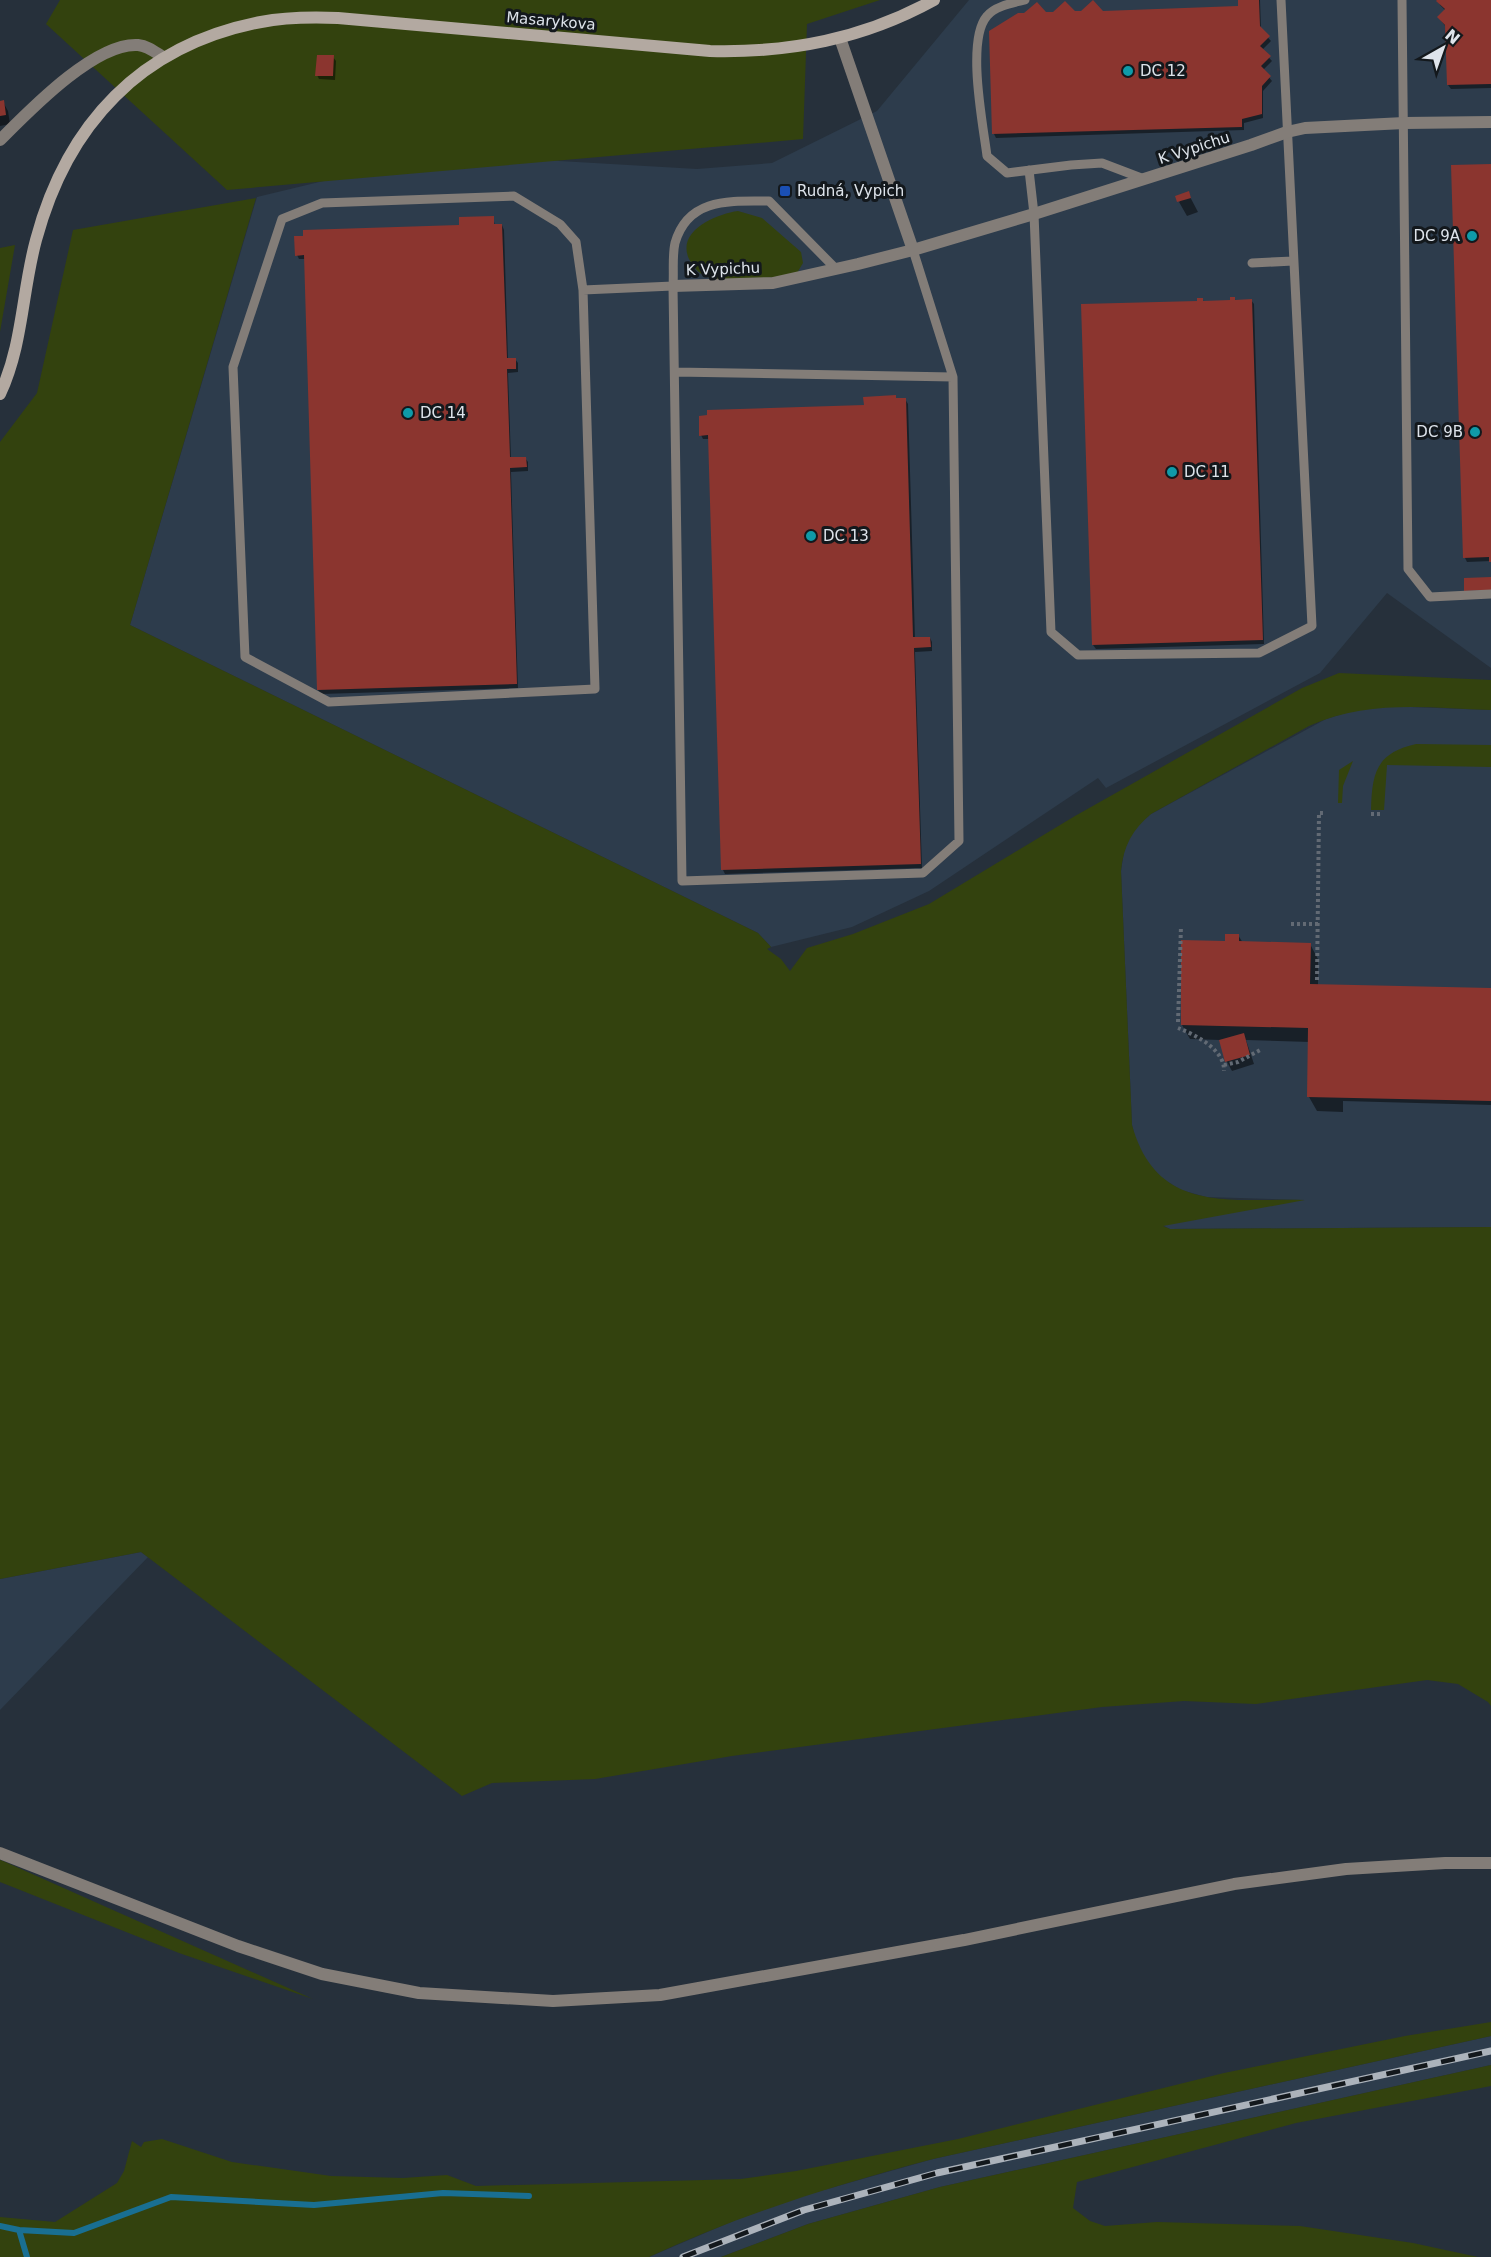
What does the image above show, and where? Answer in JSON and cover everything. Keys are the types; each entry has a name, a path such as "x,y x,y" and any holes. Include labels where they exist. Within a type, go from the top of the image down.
{"main road":[{"name":"Masarykova","path":"0,394 9,376 18,340 35,242 51,190 81,137 121,90 163,57 195,41 225,30 262,21 307,17 374,20 710,51 749,52 786,49 840,38 898,17 934,0"}],"street":[{"path":"840,38 913,250"},
{"path":"0,140 57,85 112,50 139,45 150,48 163,57"},
{"name":"K Vypichu","path":"673,286 773,283 913,250 1305,128 1404,123 1491,122"},
{"path":"0,1853 238,1946 322,1974 419,1993 553,2001 660,1995 964,1940 1234,1884 1346,1869 1445,1863 1491,1863"}],"lane":[{"path":"1025,0 1001,7 988,14 979,29 977,78 987,156 1007,173 1102,163 1144,179"},
{"path":"1029,170 1034,214 1051,632 1078,655 1259,653 1312,626 1281,0"},
{"path":"1402,0 1408,569 1430,597 1491,594"},
{"path":"514,196 560,224 576,242 583,290 595,689 329,702 245,657 233,367 282,219 322,202 514,196"},
{"path":"836,269 769,201 719,202 688,216 675,243 673,286 682,881 923,873 959,841 952,377 913,250"},
{"path":"1252,263 1293,261"},
{"path":"583,290 673,286"},
{"path":"675,372 952,377"}],"path":[{"path":"1317,980 1319,813 1325,813"},
{"path":"1371,814 1383,814"},
{"path":"1291,924 1318,924"},
{"path":"1180,926 1178,1025 1215,1048 1219,1052 1224,1069 1262,1049"}],"shaded area":[{"path":"969,0 1491,0 1491,668 1387,593 1320,673 1106,788 1098,778 929,891 852,927 771,947 758,933 130,625 257,197 390,165 473,156 697,169 772,163 877,111"},
{"path":"1385,706 1491,710 1491,1227 1170,1229 1162,1225 1301,1200 1206,1197 1181,1190 1163,1179 1148,1164 1137,1146 1132,1125 1121,871 1124,851 1139,824 1151,814 1326,719 1355,710"},
{"path":"141,1552 148,1557 0,1710 0,1579"},
{"path":"1491,2036 1491,2065 940,2187 808,2224 721,2257 649,2257 733,2221 799,2197 933,2159"}],"green space":[{"path":"60,0 880,0 807,24 803,139 227,190 46,24"},
{"path":"256,198 130,625 758,933 771,947 767,949 781,959 790,971 807,948 853,934 929,904 1075,816 1302,688 1339,673 1491,680 1491,710 1422,707 1376,709 1331,717 1309,726 1151,814 1130,839 1121,871 1132,1125 1144,1154 1159,1174 1178,1188 1200,1196 1250,1200 1305,1200 1163,1226 1170,1229 1491,1227 1491,1706 1458,1684 1427,1680 1256,1704 1184,1701 1102,1707 732,1756 595,1779 492,1783 462,1796 141,1552 0,1579 0,442 37,393 73,230"},
{"path":"738,211 762,218 801,252 803,263 797,273 779,277 722,279 705,276 694,267 686,249 693,232 709,220"},
{"path":"15,245 0,332 0,248"},
{"path":"1416,744 1491,745 1491,767 1387,765 1384,810 1371,810 1373,785 1379,766 1392,753"},
{"path":"1353,761 1343,786 1342,803 1338,803 1339,770"},
{"path":"0,1860 313,1999 179,1953 0,1882"},
{"path":"1491,2022 1491,2036 933,2159 897,2169 754,2214 649,2257 0,2257 0,2217 55,2222 117,2183 124,2171 132,2141 141,2147 144,2142 162,2139 232,2162 331,2176 403,2178 447,2175 476,2186 741,2179 796,2171 958,2139 1224,2073 1405,2036"},
{"path":"1491,2065 1491,2086 1296,2123 1077,2182 1073,2208 1090,2221 1105,2226 1157,2222 1300,2226 1413,2243 1478,2257 721,2257 808,2224 940,2187"}],"building":[{"name":"DC 12","path":"1093,0 1103,11 1238,6 1238,0 1259,0 1260,26 1270,36 1260,46 1271,56 1261,66 1271,76 1262,86 1262,114 1242,119 1242,127 992,134 989,31 1018,13 1024,13 1037,2 1046,12 1053,12 1065,1 1075,11 1081,11"},
{"path":"1437,0 1491,0 1491,84 1447,85 1445,25 1437,17 1445,9"},
{"path":"317,55 334,55 333,76 315,76"},
{"path":"4,100 6,115 0,116 0,101"},
{"path":"1491,164 1491,562 1489,562 1489,557 1463,558 1451,165"},
{"path":"1189,191 1191,198 1177,202 1175,196"},
{"name":"DC 14","path":"494,216 494,224 502,224 507,358 516,358 516,369 507,369 510,457 526,457 527,467 510,468 517,684 317,690 304,255 295,256 294,236 303,236 303,230 459,225 459,217"},
{"name":"DC 11","path":"1230,297 1235,297 1235,300 1252,299 1263,640 1092,645 1081,304 1197,301 1197,298 1203,298 1203,301 1230,300"},
{"name":"DC 13","path":"896,395 896,398 906,398 913,637 930,637 931,647 914,648 921,864 721,870 708,435 699,436 699,416 707,415 707,410 864,405 863,397"},
{"path":"1491,577 1491,590 1464,591 1464,578"},
{"path":"1225,934 1239,934 1239,941 1311,943 1310,984 1491,988 1491,1101 1307,1097 1308,1028 1181,1025 1181,940 1225,941"},
{"path":"1244,1033 1250,1055 1225,1062 1219,1040"}],"waterway":[{"path":"19,2230 74,2233 171,2197 314,2205 443,2193 529,2196"},
{"path":"0,2226 19,2230 27,2257"}],"railway":[{"path":"683,2257 804,2210 937,2173 1491,2051"}],"place":[{"name":"DC 12","path":"1128,71"},
{"name":"Rudná, Vypich","path":"785,191"},
{"name":"DC 9A","path":"1472,236"},
{"name":"DC 14","path":"408,413"},
{"name":"DC 9B","path":"1475,432"},
{"name":"DC 11","path":"1172,472"},
{"name":"DC 13","path":"811,536"}]}
